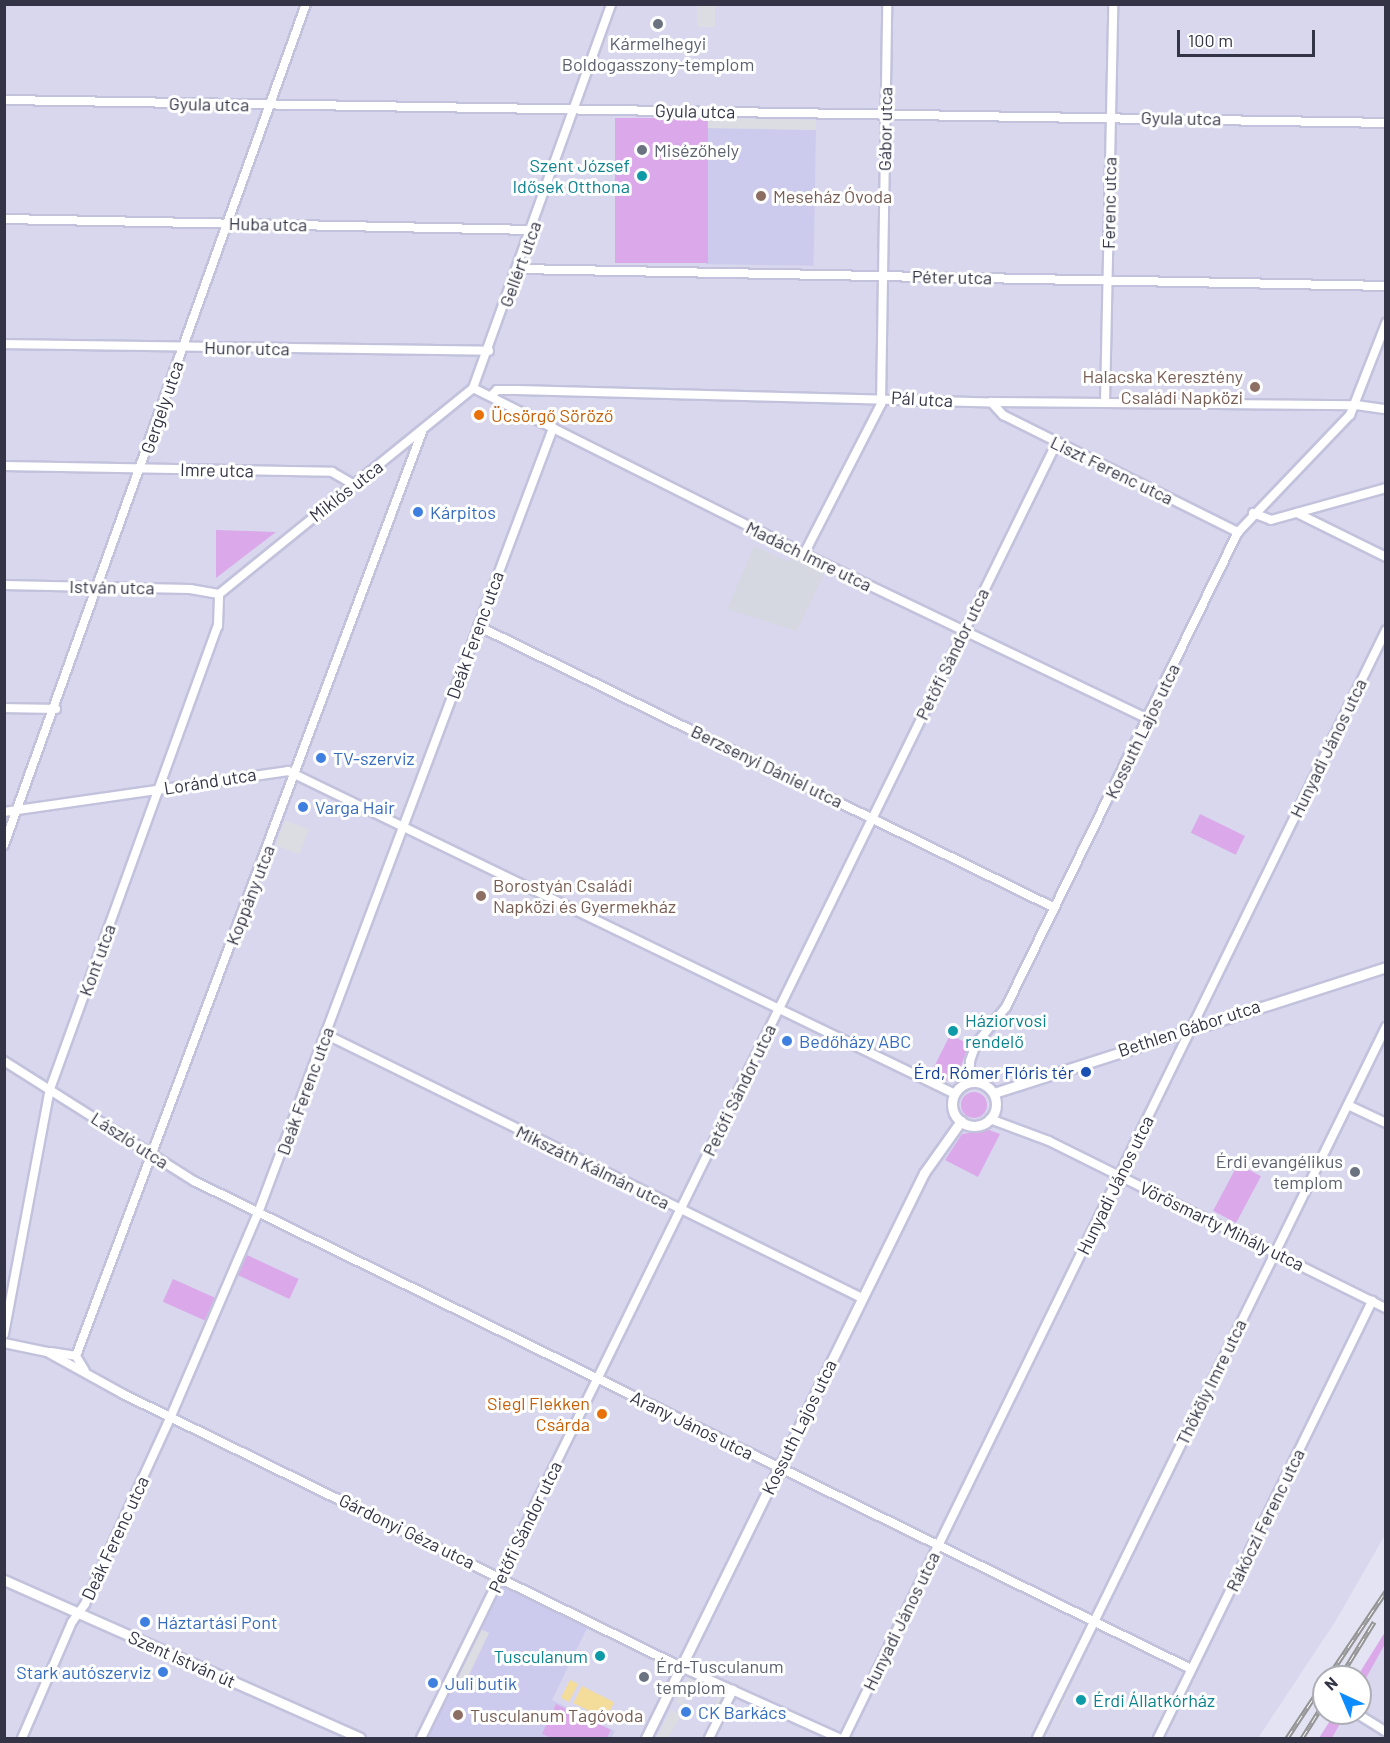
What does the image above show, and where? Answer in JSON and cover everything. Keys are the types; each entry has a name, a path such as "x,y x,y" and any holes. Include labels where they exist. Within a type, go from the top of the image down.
{"street":[{"name":"Gergely utca","path":"4,845 57,709 183,346 229,224 306,4"},
{"name":"Gellért utca","path":"473,387 489,351 611,4"},
{"name":"Gábor utca","path":"804,554 880,410 882,397 887,4"},
{"name":"Ferenc utca","path":"1105,402 1113,4"},
{"name":"Gyula utca","path":"4,100 1386,123"},
{"name":"Huba utca","path":"4,219 532,230"},
{"name":"Péter utca","path":"518,269 1386,286"},
{"path":"1356,405 1386,323"},
{"name":"Hunor utca","path":"4,344 489,351"},
{"name":"Madách Imre utca","path":"473,387 804,554 1148,719"},
{"name":"Miklós utca","path":"219,594 353,484 422,432 473,387"},
{"name":"Pál utca","path":"491,396 497,390 882,397 991,402 1356,405 1386,409"},
{"name":"Liszt Ferenc utca","path":"991,402 1003,415 1238,532"},
{"name":"Kossuth Lajos utca","path":"969,1083 970,1061 976,1044 1006,1007 1238,532 1253,513 1356,405"},
{"name":"Deák Ferenc utca","path":"22,1738 171,1416 258,1213 553,428"},
{"name":"Koppány utca","path":"76,1356 296,774 422,432"},
{"name":"Petőfi Sándor utca","path":"421,1738 1057,442"},
{"name":"Imre utca","path":"4,466 332,472 353,484"},
{"path":"1253,513 1271,520 1386,488"},
{"path":"1297,513 1386,557"},
{"name":"István utca","path":"4,585 189,589 219,594"},
{"name":"Kont utca","path":"4,1334 50,1089 218,626 221,606 219,594"},
{"name":"Berzsenyi Dániel utca","path":"478,626 1054,908"},
{"name":"Hunyadi János utca","path":"844,1738 1121,1176 1191,1026 1386,630"},
{"path":"4,708 57,709"},
{"name":"Loránd utca","path":"4,812 284,770 404,828"},
{"path":"404,828 778,1011 955,1094"},
{"name":"Bethlen Gábor utca","path":"994,1093 1191,1026 1386,967"},
{"name":"Thököly Imre utca","path":"1037,1738 1386,1027"},
{"name":"Mikszáth Kálmán utca","path":"325,1034 862,1298"},
{"name":"László utca","path":"4,1061 194,1181 258,1213"},
{"path":"969,1083 983,1084 994,1093 996,1107 990,1119 973,1126 961,1121 953,1109 955,1094 969,1083"},
{"path":"1348,1105 1386,1123"},
{"name":"Vörösmarty Mihály utca","path":"990,1119 1049,1140 1386,1308"},
{"name":"Kossuth Lajos utca","path":"646,1738 924,1173 961,1121"},
{"name":"Arany János utca","path":"258,1213 1191,1670"},
{"name":"Rákóczi Ferenc utca","path":"1158,1738 1372,1301"},
{"path":"4,1343 76,1356 85,1371"},
{"name":"Gárdonyi Géza utca","path":"46,1352 681,1667 839,1738"},
{"name":"Szent István út","path":"4,1580 360,1738"},
{"path":"709,1738 733,1690"},
{"path":"1372,1723 1386,1732"}],"shaded area":[{"path":"5,5 1385,5 1385,1535 1335,1622 1258,1738 5,1738"},
{"path":"697,5 723,5 715,7 715,27 697,27"},
{"path":"615,118 708,118 708,263 615,263"},
{"path":"708,118 816,120 816,130 708,128"},
{"name":"Meseház Óvoda","path":"708,128 816,130 814,266 706,264"},
{"path":"216,530 276,532 216,578"},
{"path":"754,546 789,562 792,556 825,572 797,631 727,609"},
{"path":"1200,814 1245,836 1236,855 1191,833"},
{"path":"285,820 309,829 300,855 275,845"},
{"path":"950,1035 969,1044 956,1080 950,1082 931,1073"},
{"path":"974,1092 983,1096 987,1105 983,1114 974,1118 965,1114 961,1105 965,1096"},
{"path":"989,1130 1000,1134 978,1177 945,1160 962,1134"},
{"path":"1238,1164 1261,1176 1236,1223 1213,1211"},
{"path":"247,1255 299,1279 289,1299 238,1275"},
{"path":"173,1279 215,1298 205,1321 163,1302"},
{"path":"501,1577 590,1622 552,1700 615,1731 611,1738 421,1738 449,1683 461,1689 489,1633 476,1627"},
{"path":"476,1627 489,1633 462,1689 450,1683"},
{"path":"1385,1632 1385,1644 1372,1667 1372,1665 1364,1665"},
{"path":"1385,1644 1385,1738 1332,1738 1339,1725 1372,1725 1372,1667"},
{"path":"689,1674 726,1693 715,1716 711,1714 718,1697 693,1685 683,1701 689,1704 687,1708 676,1702"},
{"path":"570,1680 578,1684 569,1702 561,1698"},
{"path":"1068,1683 1070,1689 1057,1716 1052,1713"},
{"path":"582,1686 614,1702 605,1719 573,1703"},
{"path":"556,1704 611,1730 607,1738 552,1738 542,1734"},
{"path":"671,1710 681,1715 678,1721 668,1738 656,1738"},
{"path":"1327,1725 1339,1725 1332,1738 1319,1738"}],"railway":[{"path":"1336,1665 1386,1591"},
{"path":"1347,1665 1374,1622"},
{"path":"1287,1738 1312,1700"},
{"path":"1302,1738 1312,1722"}],"place":[{"name":"Kármelhegyi Boldogasszony-templom","path":"658,24"},
{"name":"Misézőhely","path":"642,150"},
{"name":"Szent József Idősek Otthona","path":"642,176"},
{"name":"Meseház Óvoda","path":"761,196"},
{"name":"Halacska Keresztény Családi Napközi","path":"1255,387"},
{"name":"Ücsörgő Söröző","path":"479,415"},
{"name":"Kárpitos","path":"418,512"},
{"name":"TV-szerviz","path":"321,758"},
{"name":"Varga Hair","path":"303,807"},
{"name":"Borostyán Családi Napközi és Gyermekház","path":"481,896"},
{"name":"Háziorvosi rendelő","path":"953,1031"},
{"name":"Bedőházy ABC","path":"787,1041"},
{"name":"Érd, Rómer Flóris tér","path":"1086,1072"},
{"name":"Érdi evangélikus templom","path":"1355,1172"},
{"name":"Siegl Flekken Csárda","path":"602,1414"},
{"name":"Háztartási Pont","path":"145,1622"},
{"name":"Tusculanum","path":"600,1656"},
{"name":"Stark autószerviz","path":"163,1672"},
{"name":"Érd-Tusculanum templom","path":"644,1677"},
{"name":"Juli butik","path":"433,1683"},
{"name":"Érdi Állatkórház","path":"1081,1700"},
{"name":"CK Barkács","path":"686,1712"},
{"name":"Tusculanum Tagóvoda","path":"458,1715"}]}
